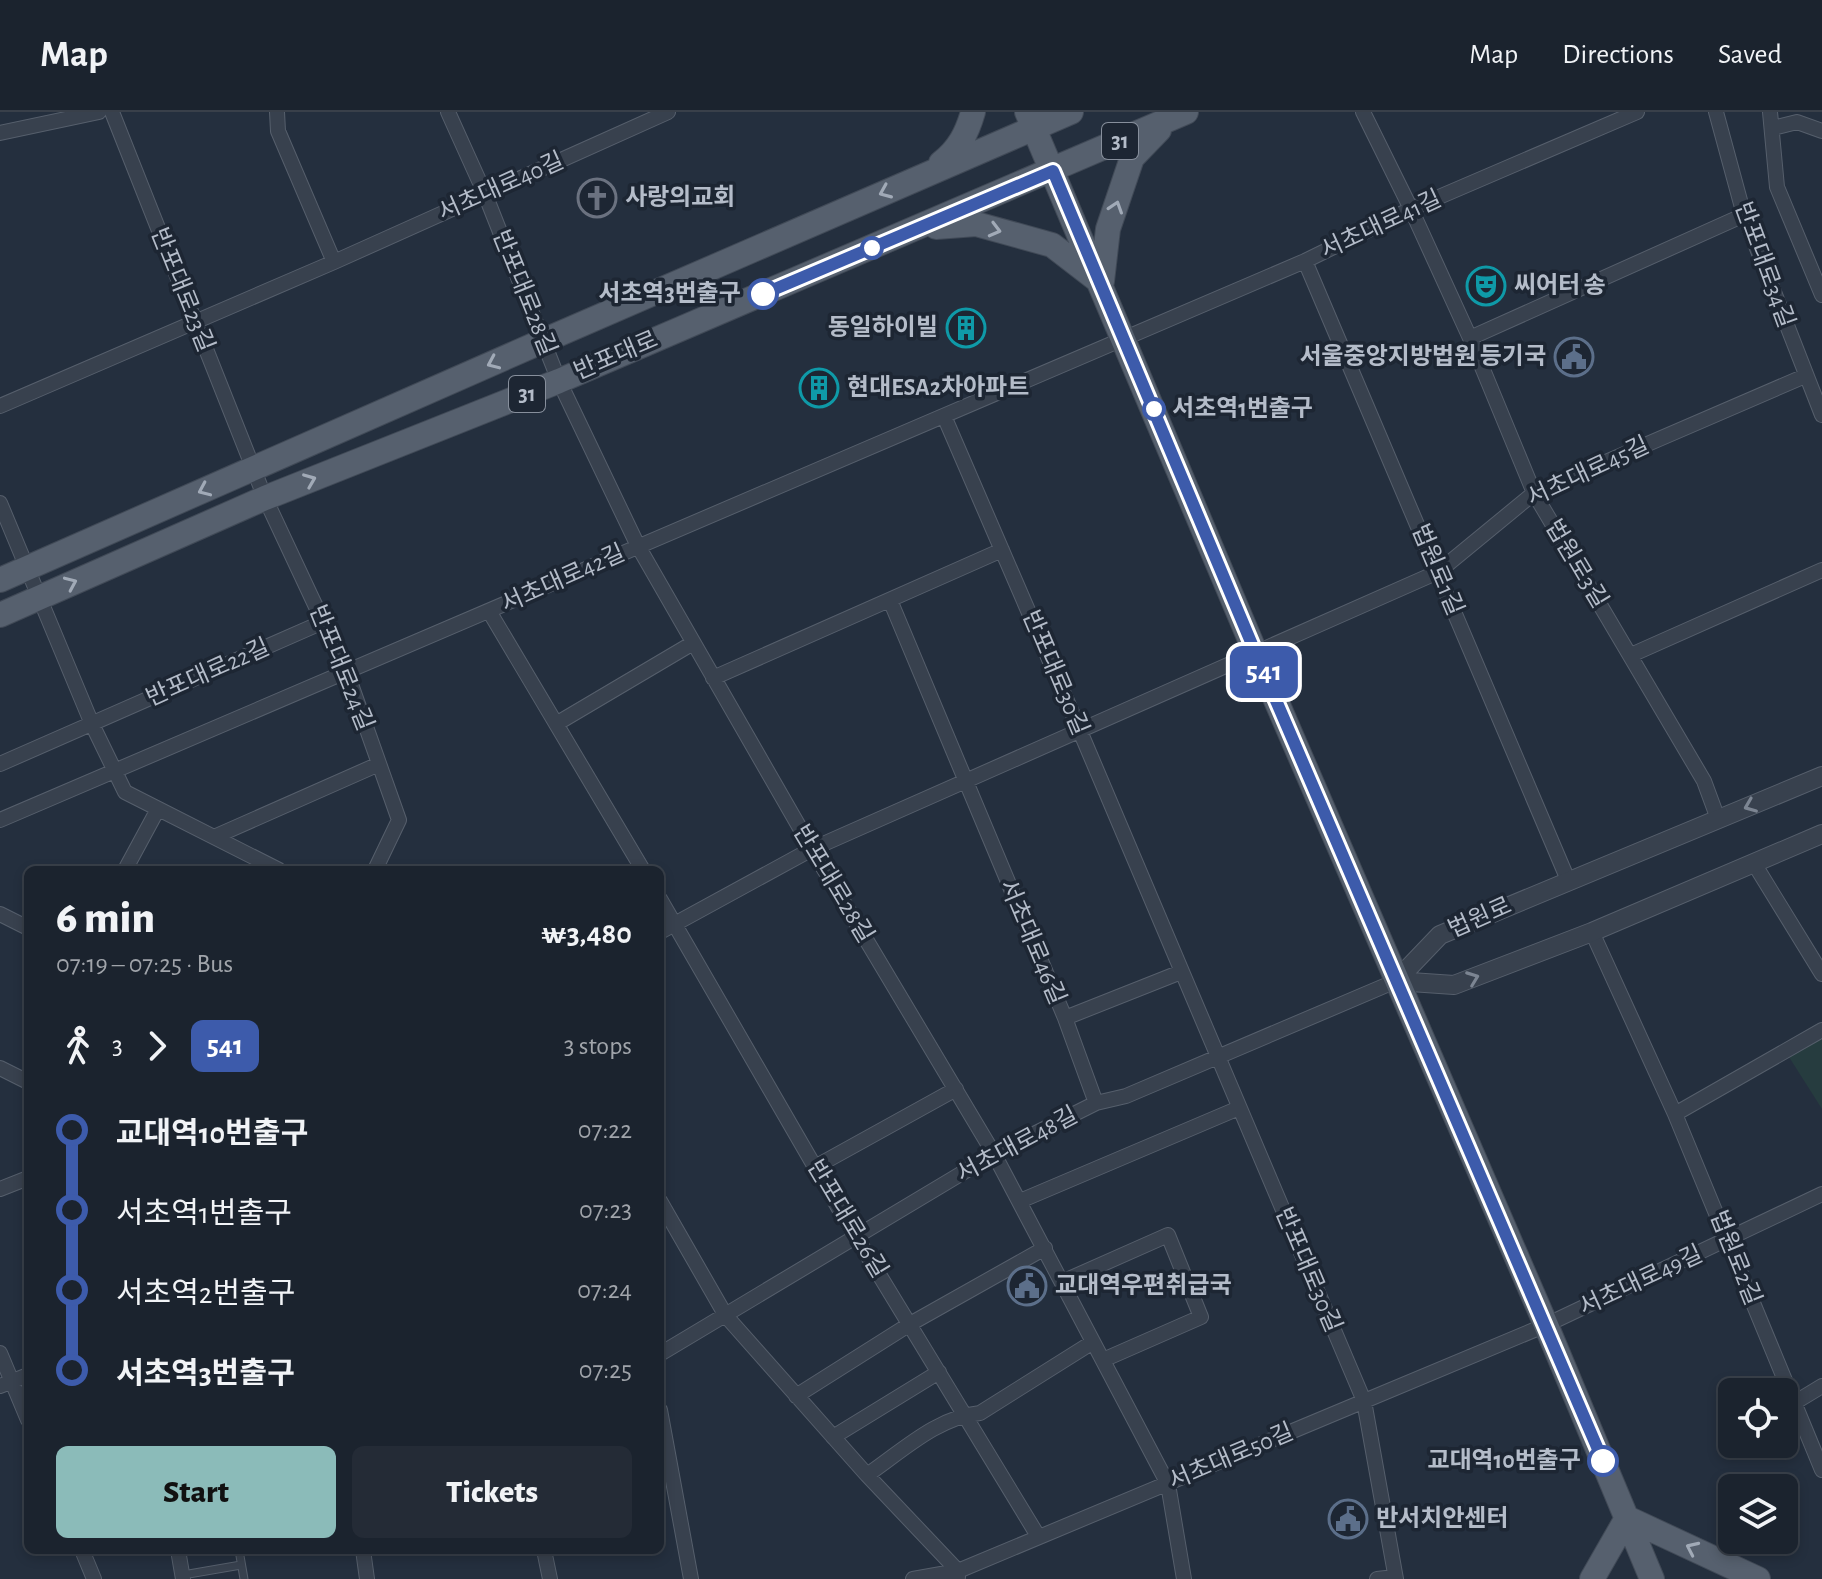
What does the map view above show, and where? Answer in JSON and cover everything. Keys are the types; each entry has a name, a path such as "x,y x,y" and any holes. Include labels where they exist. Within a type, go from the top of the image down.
{"main road":[{"path":"930,173 953,153 967,133 973,112"},
{"name":"반포대로","path":"0,580 930,173 1031,120 1071,112"},
{"path":"1102,284 1108,229 1132,158 1178,116"},
{"name":"반포대로","path":"0,615 265,498 559,381 1178,116"},
{"path":"1031,120 1652,1579"},
{"path":"918,228 976,224 1052,245 1102,284"},
{"path":"1592,1579 1627,1518"},
{"path":"1627,1518 1758,1579"}],"street":[{"path":"0,133 99,112"},
{"name":"반포대로23길","path":"112,112 254,468"},
{"path":"277,112 278,131 334,262"},
{"name":"반포대로28길","path":"448,112 485,194 559,381 638,546 812,849 994,1154 1168,1484 1184,1579"},
{"name":"서초대로40길","path":"0,406 334,262 668,112"},
{"name":"법원로3길","path":"1363,112 1470,338 1534,493 1704,781 1718,819"},
{"name":"서초대로41길","path":"1125,338 1305,261 1411,209 1637,112"},
{"name":"반포대로34길","path":"1716,112 1744,215 1822,415"},
{"path":"1770,112 1777,187 1822,295"},
{"path":"1773,128 1797,122 1822,131"},
{"path":"1470,338 1744,215"},
{"name":"법원로1길","path":"1305,261 1568,880"},
{"name":"서초대로42길","path":"0,820 1125,338"},
{"name":"서초대로45길","path":"1256,654 1438,572 1534,493 1805,376"},
{"name":"반포대로30길","path":"944,416 1364,1401 1396,1578"},
{"name":"반포대로24길","path":"254,468 347,673 399,820 377,866"},
{"path":"0,503 92,724 125,792 214,837 257,865"},
{"path":"713,678 1002,550"},
{"path":"1631,655 1822,570"},
{"name":"서초대로46길","path":"890,600 1065,1018 1096,1103"},
{"path":"489,611 641,866"},
{"name":"반포대로22길","path":"0,764 323,622"},
{"path":"556,724 693,643"},
{"path":"664,929 812,849 1256,654"},
{"path":"214,837 379,764"},
{"name":"법원로","path":"1396,981 1440,935 1822,776"},
{"path":"127,866 158,809"},
{"path":"1396,981 1454,985 1592,932 1822,834"},
{"path":"1755,865 1822,974"},
{"name":"반포대로26길","path":"664,906 815,1167 1038,1536"},
{"path":"0,914 24,926"},
{"name":"법원로2길","path":"1592,932 1675,1114 1784,1378"},
{"path":"1065,1018 1181,972"},
{"name":"서초대로48길","path":"664,1352 994,1154 1096,1103 1126,1096 1396,981"},
{"path":"1675,1114 1822,1030"},
{"path":"0,1068 24,1080"},
{"path":"815,1167 956,1089"},
{"path":"1020,1201 1239,1108"},
{"path":"0,1189 24,1180"},
{"name":"서초대로49길","path":"1546,1325 1822,1194"},
{"path":"664,1208 726,1316 958,1575"},
{"path":"1062,1282 1168,1235 1201,1317 1103,1360"},
{"path":"796,1396 910,1324 1045,1248"},
{"name":"서초대로50길","path":"913,1579 958,1575 1038,1536 1546,1325"},
{"path":"867,1475 947,1421 980,1413 1093,1342"},
{"path":"0,1353 6,1384 24,1413"},
{"path":"833,1437 939,1372"},
{"path":"1798,1401 1822,1386"},
{"name":"법원로2길","path":"1798,1412 1820,1461"},
{"path":"664,1432 691,1579"},
{"path":"84,1554 94,1579"},
{"path":"179,1554 183,1577"},
{"path":"364,1554 367,1579"},
{"path":"545,1554 550,1579"},
{"path":"1377,1579 1396,1578"}],"lane":[{"path":"240,1554 244,1579"},
{"path":"183,1577 241,1565"}],"green space":[{"path":"1822,1038 1822,1109 1789,1057"}],"bus line":[{"name":"541","path":"763,294 1053,171 1256,654 1603,1461"}],"place":[{"name":"사랑의교회","path":"597,198"},
{"name":"씨어터 송","path":"1486,286"},
{"name":"서초역3번출구","path":"763,294"},
{"name":"동일하이빌","path":"966,328"},
{"name":"서울중앙지방법원 등기국","path":"1574,357"},
{"name":"현대ESA2차아파트","path":"819,388"},
{"name":"서초역1번출구","path":"1154,409"},
{"name":"교대역우편취급국","path":"1027,1286"},
{"name":"교대역10번출구","path":"1603,1461"},
{"name":"반서치안센터","path":"1348,1519"}]}
